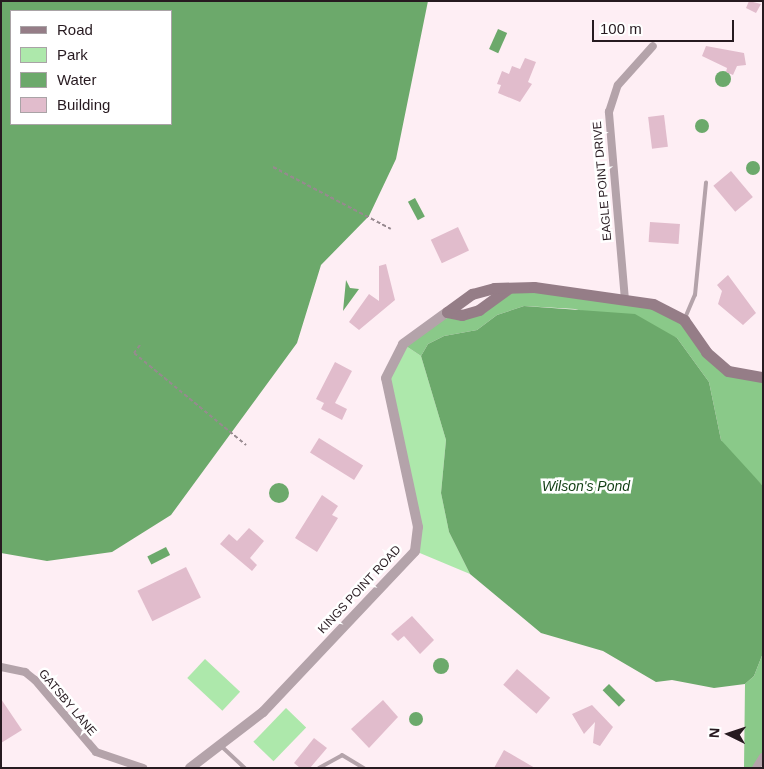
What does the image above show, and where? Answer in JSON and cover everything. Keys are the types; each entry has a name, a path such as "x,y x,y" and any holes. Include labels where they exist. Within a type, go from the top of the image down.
{"main road":[{"name":"KINGS POINT ROAD","path":"447,312 472,294 509,288 653,304 684,320 714,362 737,375 763,377"},
{"path":"447,312 462,315 479,310 509,288"}],"street":[{"name":"EAGLE POINT DRIVE","path":"625,300 609,112 618,85 653,46"},
{"name":"KINGS POINT ROAD","path":"190,768 219,743 263,712 415,551 418,527 386,378 403,344 447,312"},
{"name":"GATSBY LANE","path":"1,667 25,672 35,680 96,752 143,768"},
{"path":"756,768 763,757"}],"lane":[{"path":"684,320 695,295 706,182"},
{"path":"219,743 245,768"},
{"path":"319,768 342,755 364,768"}],"path":[{"path":"273,167 391,229"},
{"path":"140,345 134,353 246,445"}],"green space":[{"path":"403,344 421,356 446,440 441,493 449,532 470,574 415,551 419,537 386,388"},
{"path":"205,659 240,692 222,711 187,678"},
{"path":"286,708 306,727 273,761 253,742"}],"shaded area":[{"path":"534,287 675,313 714,362 763,377 763,486 731,456 721,440 709,382 677,338 575,309 524,306 497,315 477,330 444,336 428,344 421,356 403,344 432,321 462,315 498,297"},
{"path":"763,653 763,757 756,768 744,768 745,684 754,676"}],"water":[{"path":"1,1 428,1 396,159 369,216 321,265 297,343 171,515 112,552 47,561 1,553"},
{"path":"498,29 507,33 498,53 489,49"},
{"path":"723,71 731,79 723,87 715,79"},
{"path":"699,119 705,119 709,126 705,133 699,133 695,129 695,123"},
{"path":"750,161 756,161 760,168 756,175 750,175 746,171 746,165"},
{"path":"415,198 425,217 418,220 408,202"},
{"path":"346,280 350,288 359,289 343,311"},
{"name":"Wilson's Pond","path":"524,306 635,314 677,338 709,382 721,440 763,486 763,653 754,676 745,684 714,688 672,680 656,682 603,651 541,633 470,574 449,532 441,493 446,440 421,356 428,344 444,336 477,330 497,315"},
{"path":"275,483 283,483 289,489 289,497 283,503 275,503 269,497 269,489"},
{"path":"166,547 170,555 151,565 147,557"},
{"path":"441,658 447,660 449,666 447,672 441,674 435,672 433,666 435,660"},
{"path":"609,684 625,700 619,707 603,690"},
{"path":"413,712 419,712 423,719 419,726 413,726 409,722 409,716"}],"building":[{"path":"749,1 761,4 756,13 746,8"},
{"path":"706,46 744,53 746,65 737,66 733,75 726,72 727,68 702,56"},
{"path":"525,58 536,62 528,82 532,84 520,102 498,93 501,85 497,84 502,71 509,74 512,66 520,69"},
{"path":"664,115 668,147 652,149 648,117"},
{"path":"731,171 753,197 735,212 713,186"},
{"path":"650,222 680,224 679,244 649,242"},
{"path":"458,227 469,251 442,263 431,240"},
{"path":"386,264 395,300 359,330 349,322 369,294 379,301 379,266"},
{"path":"728,275 756,313 743,325 718,304 722,291 717,285"},
{"path":"335,362 352,371 335,403 347,409 342,420 321,409 324,403 316,399"},
{"path":"319,438 363,466 354,480 310,452"},
{"path":"322,495 338,506 332,515 338,518 317,552 295,538"},
{"path":"249,528 264,541 250,558 257,565 252,571 220,544 229,534 237,541"},
{"path":"186,567 201,598 152,621 137,591"},
{"path":"412,616 434,640 420,654 404,636 398,641 391,634"},
{"path":"517,669 550,698 536,714 503,685"},
{"path":"1,699 22,730 1,743"},
{"path":"383,700 398,717 369,748 351,729"},
{"path":"592,705 613,727 600,746 593,743 595,722 584,734 572,714"},
{"path":"314,738 327,748 310,768 300,768 294,763"},
{"path":"504,750 535,768 494,768"}]}
